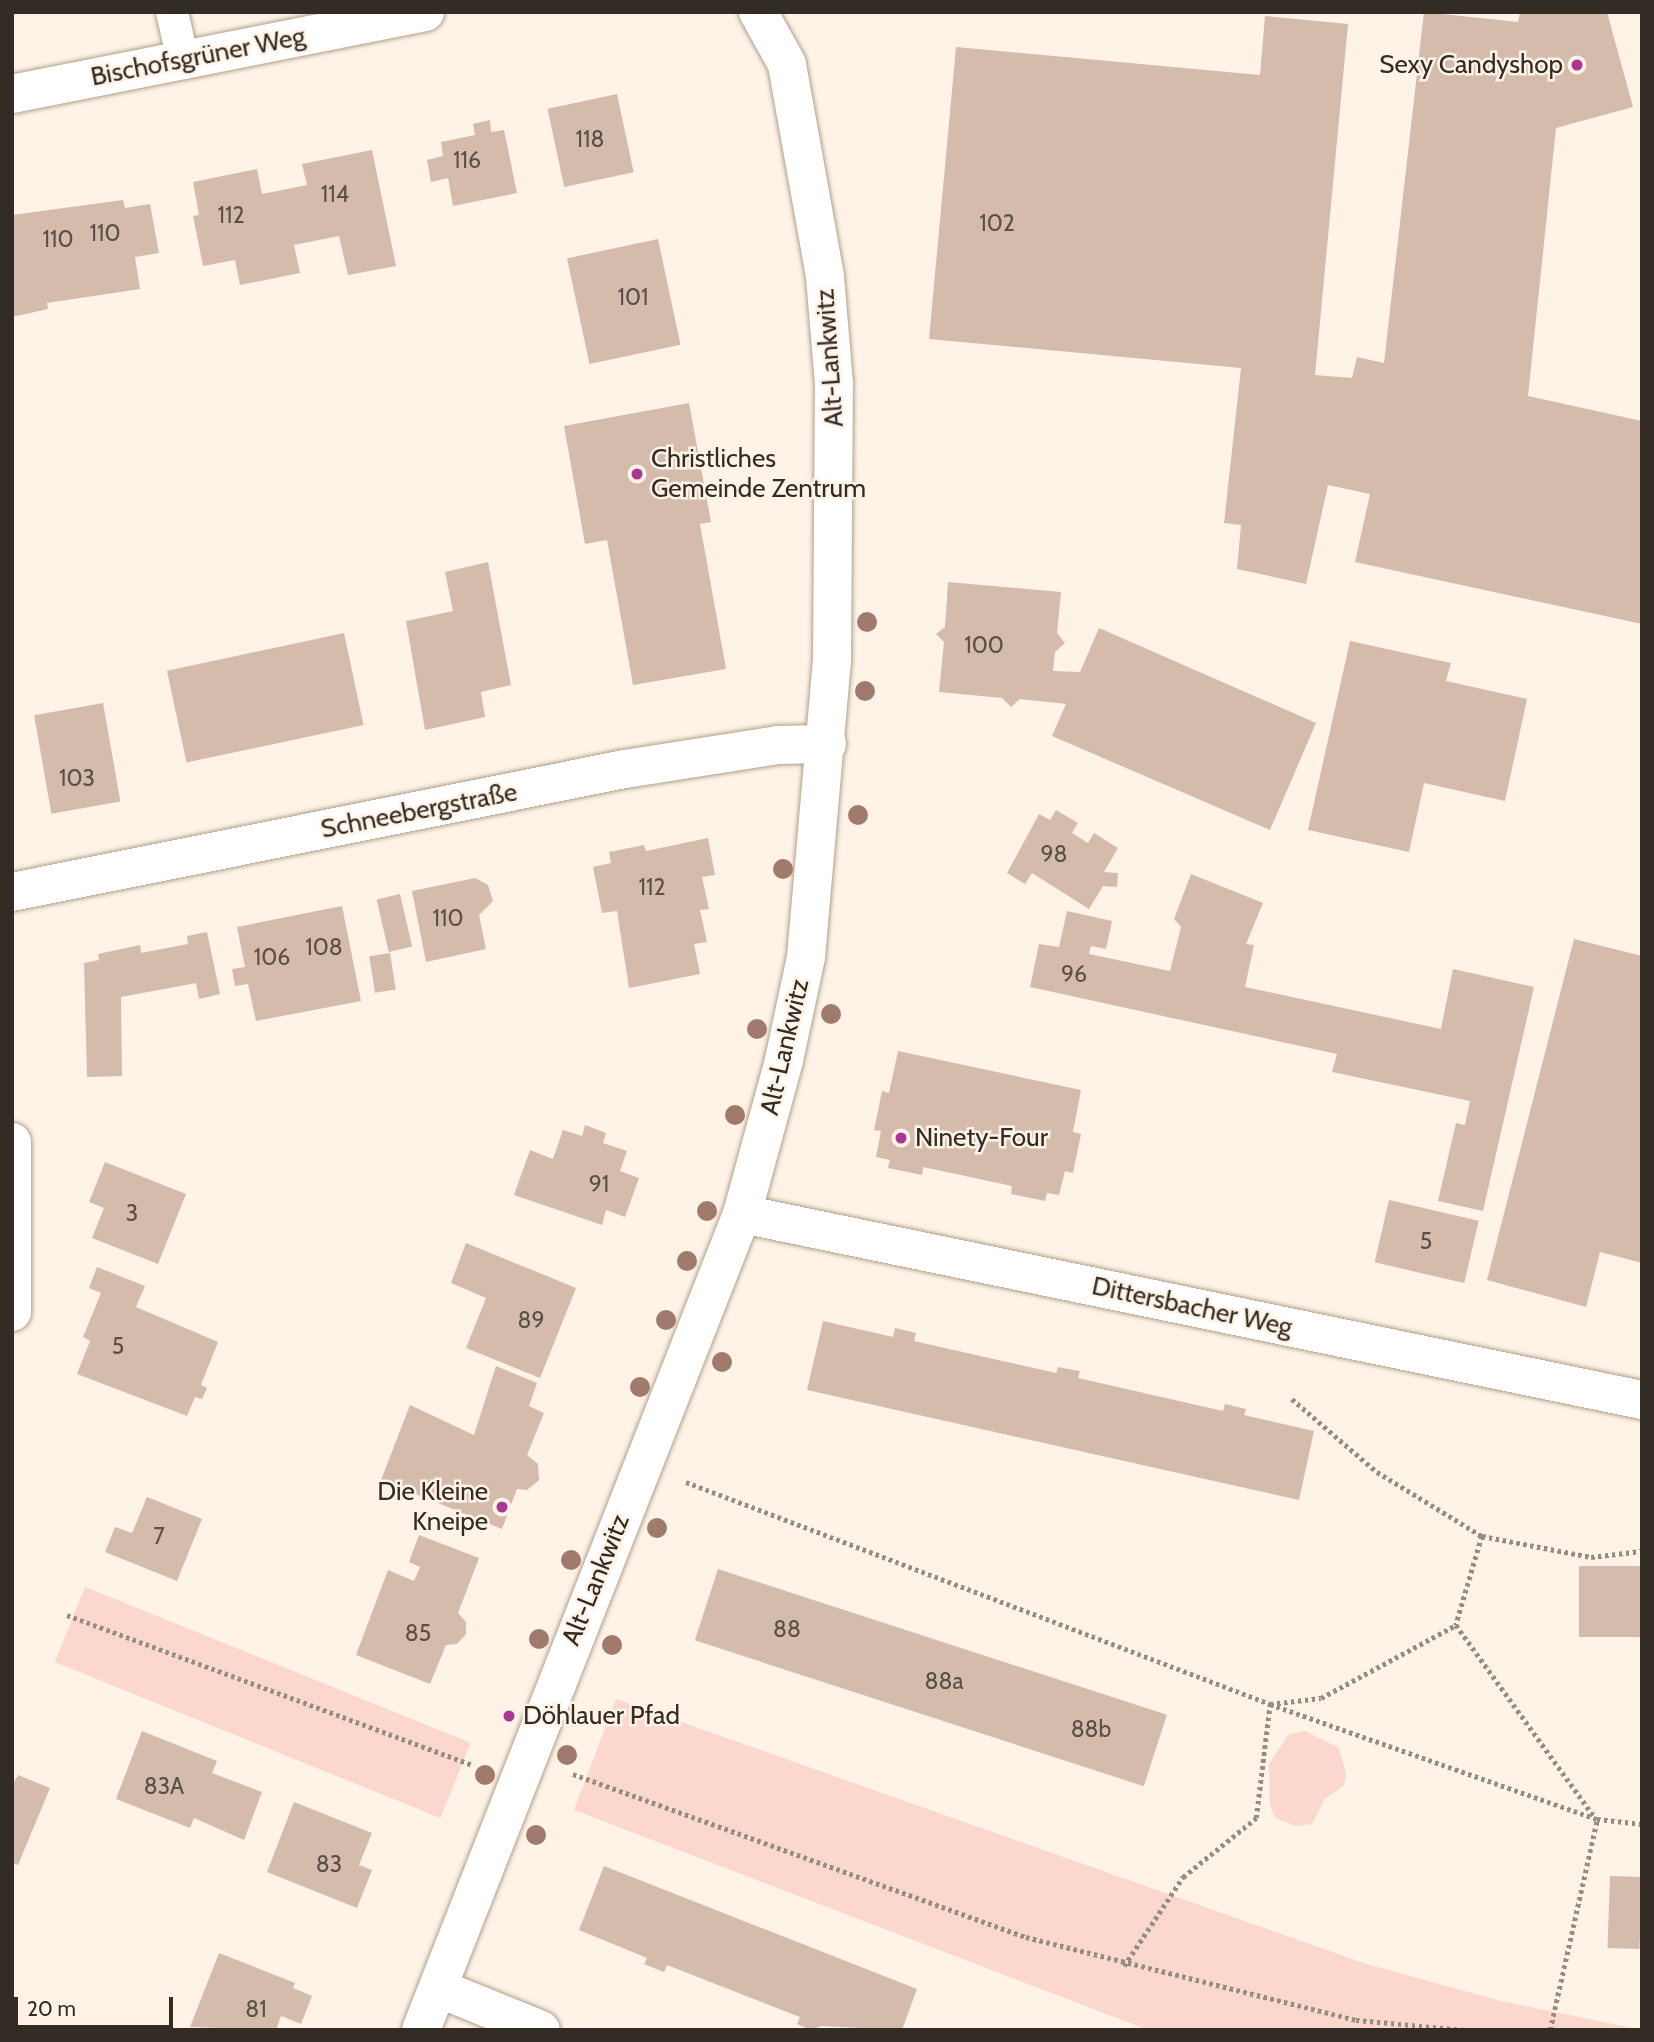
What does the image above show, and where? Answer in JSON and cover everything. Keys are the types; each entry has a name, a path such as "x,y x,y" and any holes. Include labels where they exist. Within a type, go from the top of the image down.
{"street":[{"name":"Bischofsgrüner Weg","path":"12,94 425,12"},
{"name":"Alt-Lankwitz","path":"421,2030 742,1214 784,1060 806,957 827,744 836,495 825,276 787,64 758,12"},
{"name":"Schneebergstraße","path":"12,892 625,769 778,745 827,744"},
{"path":"12,1142 12,1312"},
{"name":"Dittersbacher Weg","path":"742,1214 1642,1400"},
{"path":"438,1988 541,2030"}],"lane":[{"path":"172,12 183,60"}],"path":[{"path":"1292,1399 1377,1472 1482,1536 1591,1557 1642,1551"},
{"path":"685,1482 1269,1704 1597,1819 1642,1824"},
{"path":"1269,1704 1321,1698 1456,1625 1482,1536"},
{"path":"67,1615 472,1765"},
{"path":"1456,1625 1597,1819 1550,2030"},
{"path":"1124,1966 1183,1877 1256,1818 1269,1704"},
{"path":"572,1774 1013,1933 1124,1966 1356,2020 1465,2030"}],"shaded area":[{"path":"85,1587 471,1743 440,1818 55,1662"},
{"path":"616,1699 1366,1964 1501,2001 1642,2030 1148,2030 574,1810"},
{"path":"1305,1731 1339,1748 1346,1774 1344,1785 1324,1800 1312,1824 1296,1826 1275,1818 1270,1805 1269,1764 1289,1734"}],"building":[{"path":"1424,12 1518,22 1520,12 1607,12 1633,107 1556,128 1528,396 1642,421 1642,624 1355,562 1370,494 1328,485 1306,584 1237,569 1241,525 1224,523 1241,368 929,339 956,47 1260,75 1265,16 1348,24 1315,375 1352,378 1357,357 1384,363"},
{"path":"617,94 634,172 564,187 548,109"},
{"path":"490,120 491,132 504,130 517,193 453,206 448,178 431,182 427,160 443,156 441,142 475,135 473,124"},
{"path":"372,150 396,266 348,275 339,236 294,245 300,273 240,285 235,260 203,266 193,216 199,215 193,182 257,169 262,194 307,185 302,164"},
{"path":"123,200 125,208 150,204 159,253 135,257 140,289 47,303 48,309 12,317 12,215"},
{"path":"658,239 680,345 589,364 567,258"},
{"path":"689,403 711,522 700,524 726,669 633,685 607,540 585,544 564,426"},
{"path":"488,562 511,685 481,692 485,717 425,730 406,621 453,611 445,572"},
{"path":"948,582 1061,592 1057,633 1065,643 1055,652 1053,671 1080,672 1099,628 1316,723 1270,830 1052,736 1066,704 1020,699 1011,707 1002,698 939,692 944,642 936,634 945,627"},
{"path":"344,633 364,725 186,763 167,671"},
{"path":"1350,641 1451,663 1446,681 1527,699 1505,801 1424,783 1409,852 1308,830"},
{"path":"103,703 120,801 51,814 34,715"},
{"path":"1056,810 1078,823 1072,833 1088,843 1094,833 1118,848 1104,872 1118,873 1117,887 1103,886 1089,909 1032,873 1025,884 1007,873 1039,814 1050,820"},
{"path":"708,838 715,875 702,877 709,909 700,910 707,942 694,944 700,974 629,988 617,911 602,913 593,867 611,863 609,852 644,845 646,851"},
{"path":"1191,874 1263,903 1246,944 1254,945 1245,987 1441,1029 1453,969 1534,987 1483,1211 1438,1201 1456,1123 1465,1125 1470,1101 1332,1072 1337,1054 1030,987 1039,944 1059,947 1067,911 1112,921 1106,949 1091,946 1089,954 1170,971 1181,927 1174,919"},
{"path":"475,878 488,885 493,901 479,915 486,949 426,962 412,891"},
{"path":"400,894 412,947 389,952 377,899"},
{"path":"342,906 361,1001 256,1021 248,984 235,986 232,969 245,967 237,927"},
{"path":"207,932 220,994 199,999 196,983 121,997 122,1076 87,1077 84,963 99,960 98,954 140,945 141,953 188,944 187,936"},
{"path":"1574,939 1642,956 1642,1263 1600,1252 1586,1307 1487,1280"},
{"path":"390,953 396,990 375,993 369,956"},
{"path":"898,1051 1081,1090 1073,1132 1081,1134 1073,1173 1065,1171 1059,1195 1047,1193 1045,1201 1011,1194 1012,1186 923,1167 922,1175 888,1168 890,1160 876,1157 881,1131 874,1130 882,1091 889,1093"},
{"path":"585,1125 606,1133 603,1143 627,1151 620,1171 639,1178 625,1217 606,1210 602,1225 514,1195 530,1150 553,1159 563,1130 582,1136"},
{"path":"105,1162 186,1194 158,1264 92,1238 104,1208 89,1202"},
{"path":"1389,1200 1479,1221 1464,1283 1375,1262"},
{"path":"466,1243 576,1288 540,1378 466,1348 486,1298 451,1283"},
{"path":"97,1267 145,1286 136,1307 218,1342 201,1385 207,1388 202,1399 195,1397 187,1416 77,1374 90,1341 83,1337 101,1293 89,1288"},
{"path":"823,1321 893,1337 895,1328 916,1333 914,1341 1056,1373 1058,1367 1080,1371 1078,1378 1223,1411 1225,1404 1246,1409 1244,1415 1314,1431 1299,1500 807,1390"},
{"path":"496,1366 537,1383 529,1406 544,1413 527,1455 538,1464 539,1480 527,1490 517,1489 502,1529 381,1480 410,1405 474,1435"},
{"path":"147,1497 202,1519 177,1581 105,1552 115,1527 132,1533"},
{"path":"419,1535 479,1558 458,1613 466,1622 466,1634 457,1644 446,1645 430,1684 356,1655 388,1570 414,1581 420,1567 409,1562"},
{"path":"1579,1566 1642,1566 1642,1637 1579,1637"},
{"path":"718,1569 1167,1715 1144,1786 695,1640"},
{"path":"142,1731 217,1761 212,1773 262,1792 244,1840 194,1818 190,1828 116,1799"},
{"path":"18,1775 50,1788 18,1865 12,1863 12,1786"},
{"path":"294,1802 372,1833 359,1865 372,1870 357,1908 267,1872"},
{"path":"604,1866 917,1989 902,2030 821,2026 811,2030 797,2024 800,2017 667,1965 664,1972 644,1964 647,1958 579,1930"},
{"path":"1610,1876 1642,1877 1639,1949 1607,1948"},
{"path":"219,1953 295,1983 293,1988 312,1996 301,2024 281,2016 276,2030 190,2027"}],"place":[{"name":"Sexy Candyshop","path":"1577,65"},
{"name":"Christliches Gemeinde Zentrum","path":"637,474"},
{"name":"Ninety-Four","path":"901,1138"},
{"name":"Die Kleine Kneipe","path":"502,1507"},
{"name":"Döhlauer Pfad","path":"509,1716"}]}
